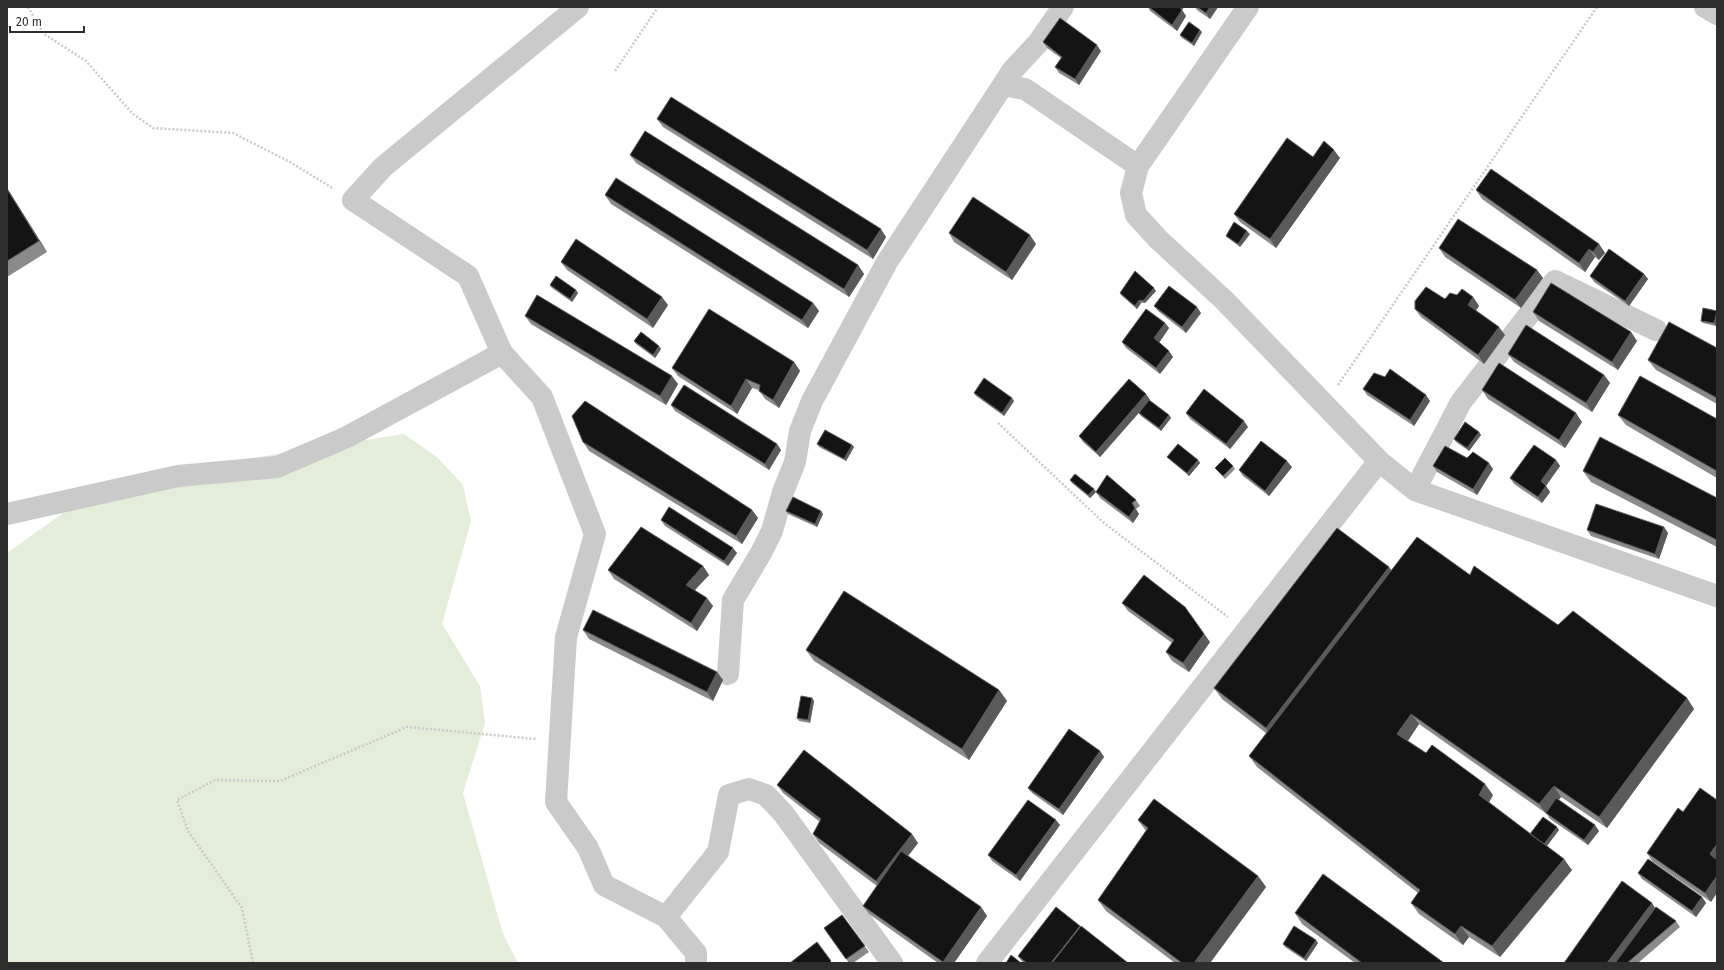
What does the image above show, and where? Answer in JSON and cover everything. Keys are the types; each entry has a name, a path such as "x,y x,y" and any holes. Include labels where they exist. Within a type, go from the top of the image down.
{"street":[{"path":"578,7 383,167 353,200 468,276 502,353 542,397 595,534 566,637 556,802 588,848 604,885 666,917 696,953 696,963"},
{"path":"728,674 733,600 762,553 772,531 783,492 795,462 800,431 812,401 887,262 1012,71 1038,43 1063,7"},
{"path":"1248,7 1138,166 1131,193 1136,215 1158,239 1224,300 1379,461 1415,490 1717,596"},
{"path":"1705,7 1717,14"},
{"path":"1003,85 1025,89 1138,166"},
{"path":"1415,490 1462,402 1555,281 1656,330"},
{"path":"7,514 178,476 277,467 347,437 502,353"},
{"path":"987,963 1379,461"},
{"path":"666,917 718,852 729,795 749,789 766,795 783,813 892,963"}],"path":[{"path":"28,7 44,34 86,61 133,114 153,128 232,133 290,162 353,200"},
{"path":"615,71 658,7"},
{"path":"1324,405 1597,7"},
{"path":"998,423 1104,523 1246,631"},
{"path":"253,963 242,908 188,831 177,800 215,780 280,781 407,727 560,741"}],"green space":[{"path":"404,434 438,458 463,485 471,521 442,624 480,686 485,723 463,793 503,934 518,963 7,963 7,553 108,481"}],"building":[{"path":"1149,7 1179,7 1182,10 1172,25"},
{"path":"1197,7 1210,7 1206,13"},
{"path":"1060,18 1097,45 1075,79 1055,67 1062,57 1043,42"},
{"path":"1189,22 1200,30 1192,43 1180,35"},
{"path":"671,97 881,229 867,250 657,119"},
{"path":"645,131 858,265 844,289 630,155"},
{"path":"1287,138 1313,157 1324,141 1334,150 1270,239 1234,214"},
{"path":"1491,169 1599,244 1593,252 1589,249 1579,263 1476,190"},
{"path":"616,178 813,303 802,320 605,195"},
{"path":"7,189 39,241 7,261"},
{"path":"973,197 1030,235 1006,272 949,233"},
{"path":"1458,219 1537,270 1515,300 1439,248"},
{"path":"1234,222 1247,231 1238,244 1226,236"},
{"path":"576,239 662,297 647,319 561,262"},
{"path":"1609,249 1644,274 1625,301 1590,276"},
{"path":"1135,271 1154,288 1143,301 1139,300 1135,306 1120,293"},
{"path":"556,276 576,290 570,299 550,285"},
{"path":"1551,283 1631,332 1612,362 1533,312"},
{"path":"1169,286 1197,307 1182,327 1154,306"},
{"path":"1426,287 1445,299 1450,293 1457,295 1462,289 1473,297 1468,305 1499,327 1478,355 1415,309 1415,301"},
{"path":"537,295 672,376 660,396 525,316"},
{"path":"1703,308 1717,311 1714,323 1701,321"},
{"path":"709,309 794,362 773,400 759,391 760,385 746,379 731,406 672,368"},
{"path":"1146,309 1165,323 1154,338 1169,351 1156,368 1122,342"},
{"path":"1669,322 1717,348 1717,398 1648,360"},
{"path":"1526,325 1604,375 1586,403 1508,354"},
{"path":"641,332 659,346 653,355 634,341"},
{"path":"1499,363 1576,413 1559,440 1482,390"},
{"path":"1390,369 1426,395 1410,420 1363,389 1374,373 1385,377"},
{"path":"1640,376 1717,419 1717,471 1618,415"},
{"path":"984,378 1012,398 1002,413 974,393"},
{"path":"1129,379 1146,394 1096,452 1079,436"},
{"path":"684,385 777,444 765,464 671,405"},
{"path":"1204,389 1244,421 1226,444 1186,413"},
{"path":"1149,400 1169,415 1159,428 1139,413"},
{"path":"585,401 752,510 736,536 583,442 572,416"},
{"path":"1465,422 1479,432 1467,448 1454,439"},
{"path":"825,430 852,445 844,459 817,444"},
{"path":"1600,437 1717,498 1717,540 1583,471"},
{"path":"1261,441 1287,461 1265,491 1239,470"},
{"path":"1178,444 1198,460 1187,473 1167,457"},
{"path":"1534,445 1556,460 1541,481 1546,486 1538,497 1510,478"},
{"path":"1445,446 1467,458 1473,452 1489,463 1473,489 1433,466"},
{"path":"1225,458 1233,466 1223,476 1215,468"},
{"path":"1075,474 1094,489 1088,495 1070,480"},
{"path":"1107,475 1136,500 1132,503 1135,508 1129,517 1096,492"},
{"path":"793,497 821,511 815,524 786,511"},
{"path":"1596,504 1664,527 1655,554 1587,530"},
{"path":"669,507 733,548 724,561 661,520"},
{"path":"641,527 703,566 686,585 707,598 691,623 608,570"},
{"path":"1337,528 1389,567 1266,728 1214,688"},
{"path":"1417,537 1470,575 1474,566 1558,625 1573,611 1687,698 1599,817 1554,786 1539,804 1411,714 1397,734 1426,753 1432,745 1485,784 1479,795 1564,859 1492,946 1461,926 1455,934 1411,903 1420,890 1249,756"},
{"path":"1144,575 1185,607 1204,634 1183,663 1166,652 1174,640 1122,603"},
{"path":"844,591 999,690 962,749 806,650"},
{"path":"593,610 717,672 707,692 583,630"},
{"path":"801,696 812,698 808,720 797,718"},
{"path":"1069,729 1100,751 1059,809 1028,788"},
{"path":"804,750 912,834 876,881 813,834 821,819 777,785"},
{"path":"1700,788 1717,800 1717,844 1710,854 1717,860 1717,876 1705,893 1647,853 1678,808 1683,812"},
{"path":"1556,798 1595,825 1584,840 1546,813"},
{"path":"1154,799 1258,876 1194,963 1182,963 1098,900 1148,828 1138,820"},
{"path":"1028,800 1056,820 1016,875 988,855"},
{"path":"1543,817 1557,827 1544,844 1530,834"},
{"path":"901,851 981,907 943,962 863,906"},
{"path":"1648,859 1702,897 1692,911 1638,873"},
{"path":"1323,874 1444,963 1362,963 1295,913"},
{"path":"1622,881 1652,903 1607,963 1564,963"},
{"path":"1056,907 1080,926 1051,963 1027,963 1018,956"},
{"path":"1656,907 1676,921 1627,963 1616,963 1616,962"},
{"path":"842,915 865,946 846,959 824,928"},
{"path":"1081,926 1128,963 1052,963"},
{"path":"1294,926 1316,940 1304,958 1283,944"},
{"path":"817,942 831,961 829,963 790,963"},
{"path":"1011,955 1021,963 1006,963"}]}
